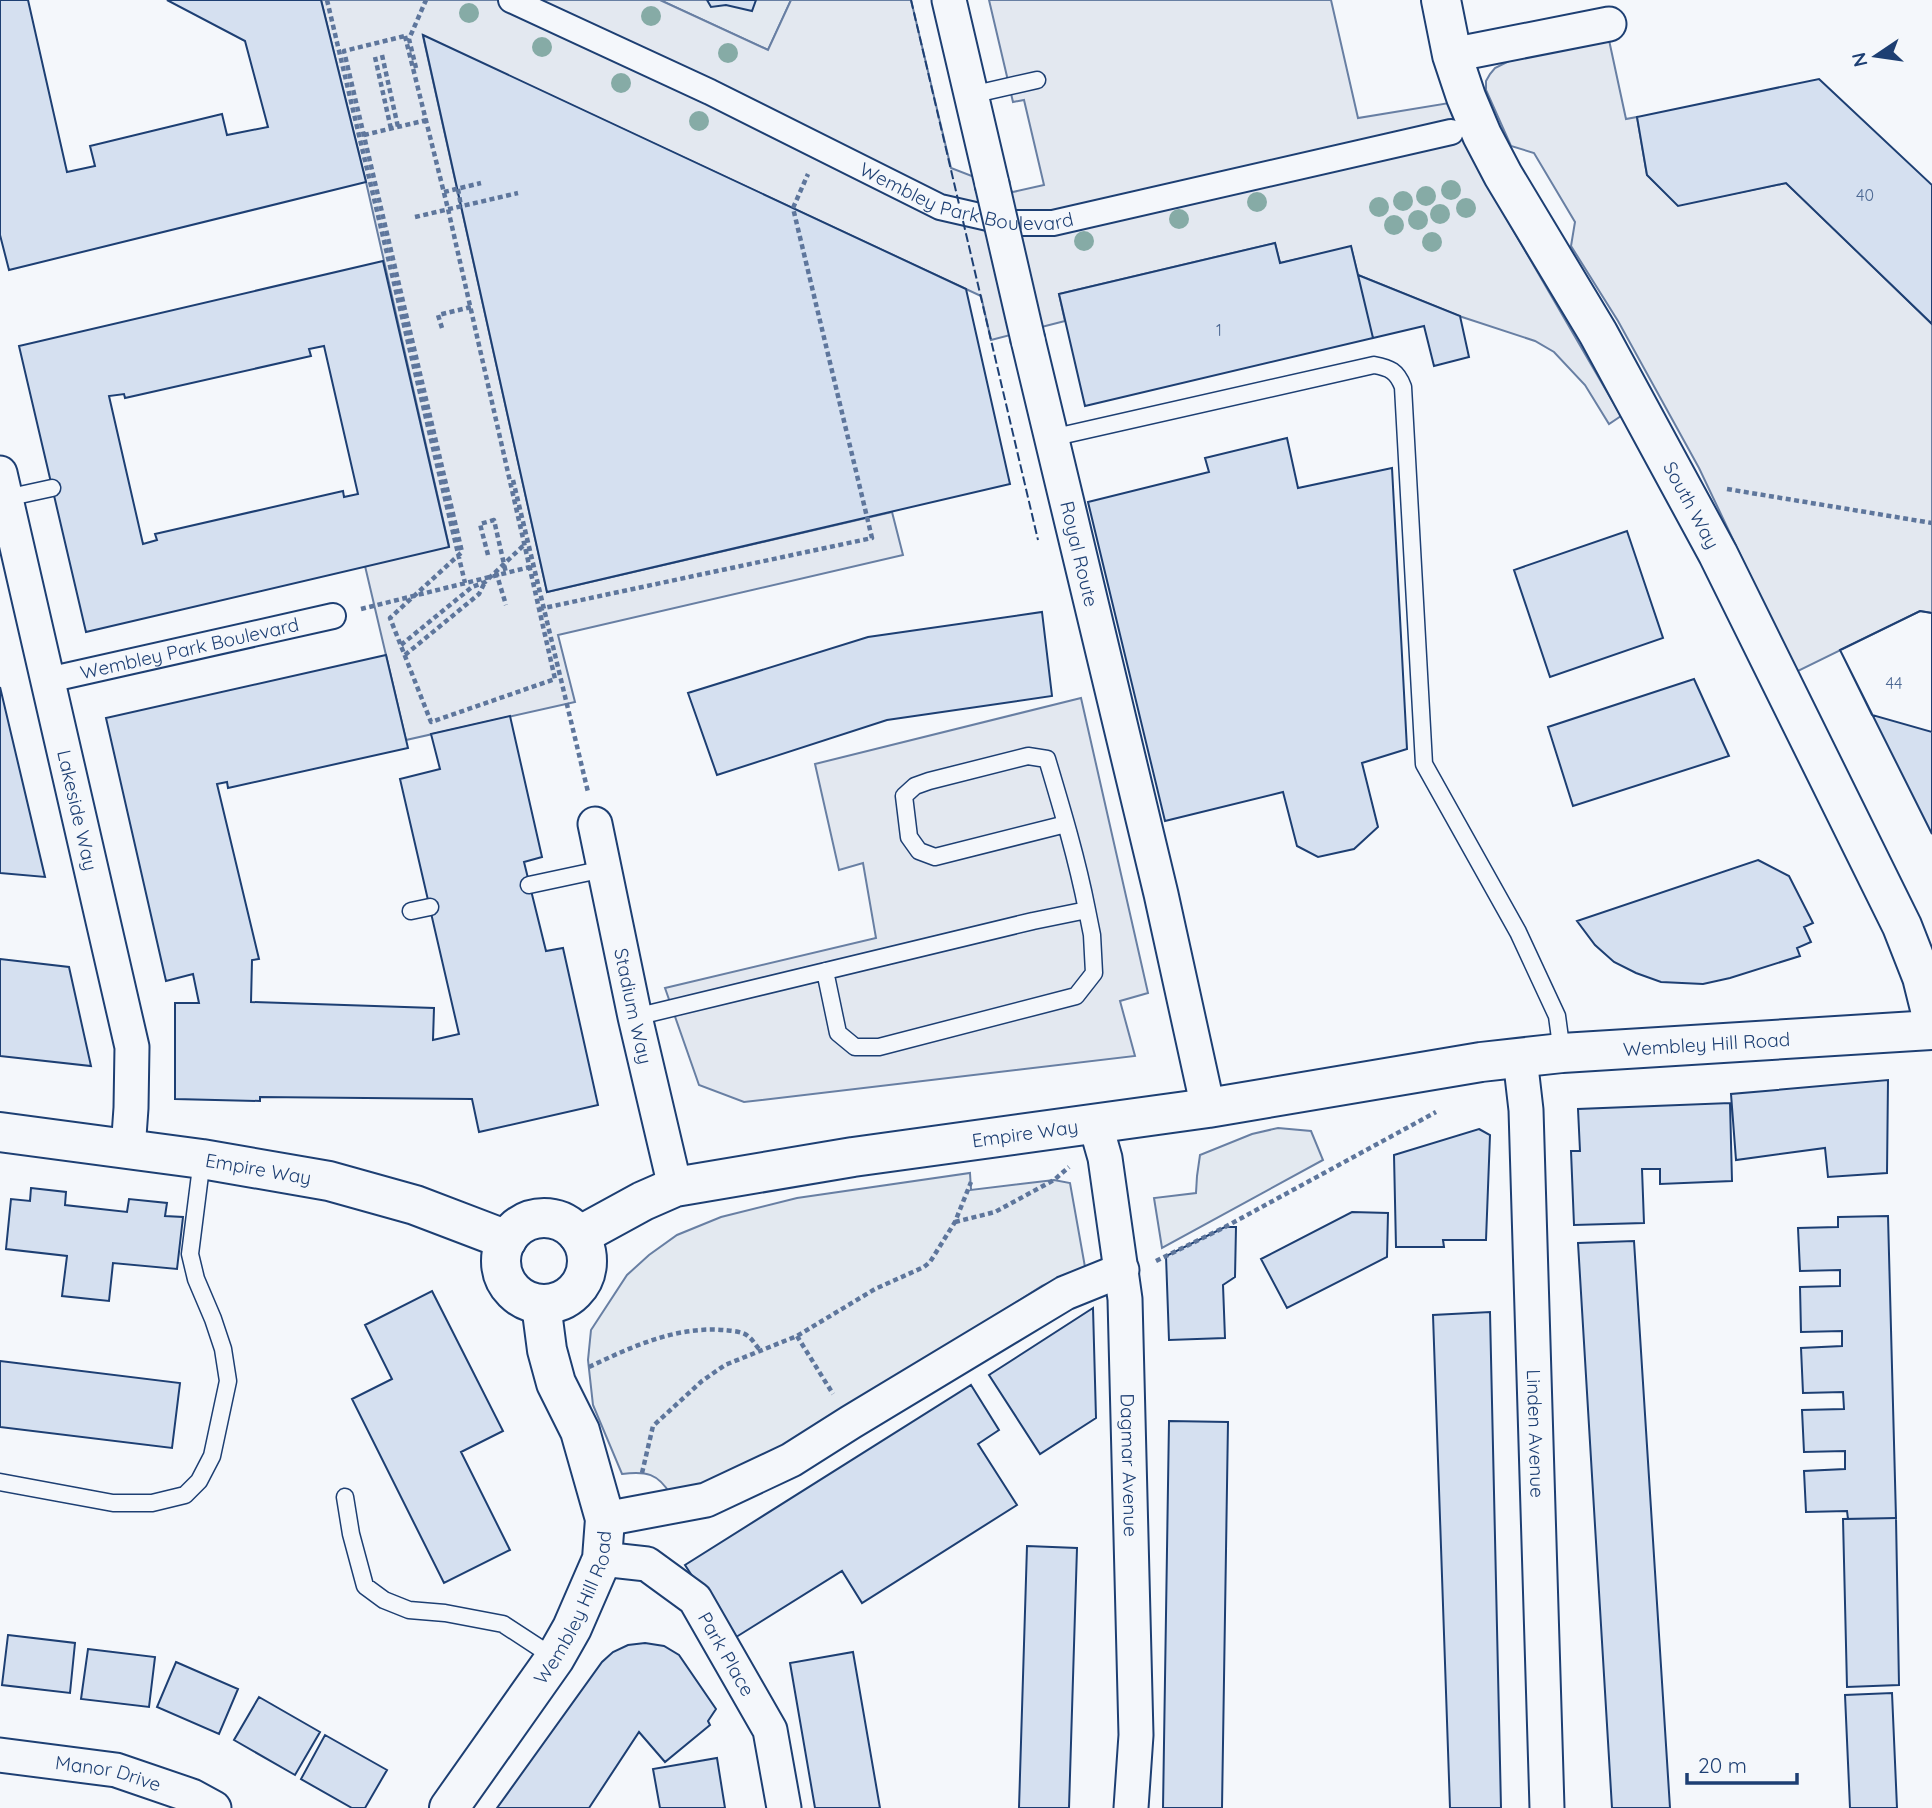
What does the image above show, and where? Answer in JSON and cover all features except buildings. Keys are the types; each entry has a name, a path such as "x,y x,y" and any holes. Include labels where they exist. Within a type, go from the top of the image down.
{"main road":[{"name":"South Way","path":"1441,0 1452,55 1466,97 1503,175 1598,333 1724,566 1902,926 1922,977 1932,1017"},
{"name":"Wembley Hill Road","path":"1481,1062 1562,1053 1932,1030"},
{"name":"Empire Way","path":"579,1236 675,1187 853,1157 1208,1108 1481,1062"},
{"name":"Empire Way","path":"0,1132 202,1159 329,1181 415,1205 507,1240"},
{"path":"556,1220 568,1226 579,1236 584,1247 585,1271 581,1282 574,1292 564,1299 541,1304 528,1301 509,1286 501,1263 507,1240 516,1229 528,1221 556,1220"},
{"name":"Wembley Hill Road","path":"449,1808 555,1658 572,1628 603,1559 605,1519 580,1431 556,1382 547,1350 541,1304"}],"street":[{"name":"Wembley Park Boulevard","path":"511,0 709,92 940,207 1010,223 1053,223 1451,132"},
{"name":"Royal Route","path":"949,0 1161,894 1208,1108"},
{"path":"1452,55 1609,23"},
{"name":"Lakeside Way","path":"3,486 132,1047 128,1150"},
{"name":"Wembley Park Boulevard","path":"48,680 332,616"},
{"name":"Stadium Way","path":"595,824 635,1017 675,1187"},
{"name":"Linden Avenue","path":"1520,1058 1527,1110 1547,1808"},
{"name":"Dagmar Avenue","path":"1095,1123 1105,1158 1125,1299 1136,1735 1130,1808"},
{"path":"605,1519 706,1500 791,1460 1065,1293 1122,1270"},
{"name":"Park Place","path":"603,1559 647,1564 695,1600 770,1730 784,1808"},
{"name":"Manor Drive","path":"0,1755 116,1770 192,1796 214,1808"}],"lane":[{"path":"971,95 1037,80"},
{"path":"1052,438 1374,365 1387,368 1399,376 1404,400 1424,764 1518,932 1557,1016 1562,1053"},
{"path":"3,486 52,488"},
{"path":"825,971 838,1033 855,1047 879,1047 1076,996 1094,973 1092,935 1079,868 1047,759 1028,756 929,781 915,786 904,796 909,837 919,851 935,857 1066,824"},
{"path":"529,885 604,869"},
{"path":"411,911 430,907"},
{"path":"635,1017 1087,910"},
{"path":"0,1482 113,1503 152,1503 185,1495 199,1481 212,1456 228,1381 223,1349 196,1279 190,1254 202,1159"},
{"path":"345,1497 351,1534 365,1586 384,1600 409,1610 445,1613 503,1624 555,1658"}],"path":[{"path":"327,0 465,583"},
{"path":"332,616 497,573 530,567 409,39 426,0"},
{"path":"448,209 405,36 344,51 462,552 390,618 431,722 555,679 513,480"},
{"path":"382,55 398,127"},
{"path":"375,57 391,128"},
{"path":"360,136 428,120"},
{"path":"444,192 481,183"},
{"path":"457,189 461,206"},
{"path":"415,217 518,192"},
{"path":"541,609 873,538 793,208"},
{"path":"451,222 541,609 595,824"},
{"path":"401,645 472,587 497,573 526,543 460,250"},
{"path":"441,324 442,328 438,315 473,307"},
{"path":"1716,487 1932,523"},
{"path":"487,555 480,523 494,520 506,573"},
{"path":"497,573 506,605 505,595"},
{"path":"405,655 479,594 485,582"},
{"path":"1122,1270 1152,1263 1226,1227 1436,1112"},
{"path":"955,1222 995,1212 1054,1180 1078,1160"},
{"path":"642,1474 653,1426 702,1381 725,1365 797,1336 875,1289 930,1262 955,1222 971,1182"},
{"path":"556,1382 623,1350 682,1332 711,1329 736,1331 748,1336 760,1350"},
{"path":"797,1336 851,1422"}],"shaded area":[{"path":"321,0 660,0 768,50 791,0 911,0 951,168 1013,192 1044,185 1024,100 1013,102 989,0 1331,0 1358,118 1449,103 1487,185 1621,416 1609,424 1585,385 1554,352 1535,341 1459,316 1358,275 1351,247 1280,263 1275,243 1059,294 1065,321 991,340 981,296 423,36 547,592 892,512 903,555 558,635 575,702 406,740 365,566 449,546 366,182"},
{"path":"660,0 791,0 768,50"},
{"path":"1609,40 1626,119 1637,117 1647,175 1678,205 1786,183 1932,324 1932,613 1920,611 1796,672 1699,468 1618,321 1571,246 1575,222 1534,153 1511,146 1486,90 1486,81 1490,74 1495,68 1509,61"},
{"path":"1081,698 1148,993 1120,1001 1135,1056 744,1102 699,1085 665,988 876,938 863,863 839,870 815,764"},
{"path":"1278,1128 1311,1131 1323,1160 1162,1248 1154,1198 1196,1193 1200,1155 1252,1134"},
{"path":"970,1173 971,1190 1054,1180 1070,1183 1085,1267 1042,1286 750,1471 671,1495 661,1482 651,1475 622,1474 593,1405 588,1360 591,1330 627,1275 649,1255 677,1235 721,1217 797,1198"}],"fence":[{"path":"911,0 959,204"},
{"path":"963,221 1038,540"}]}
